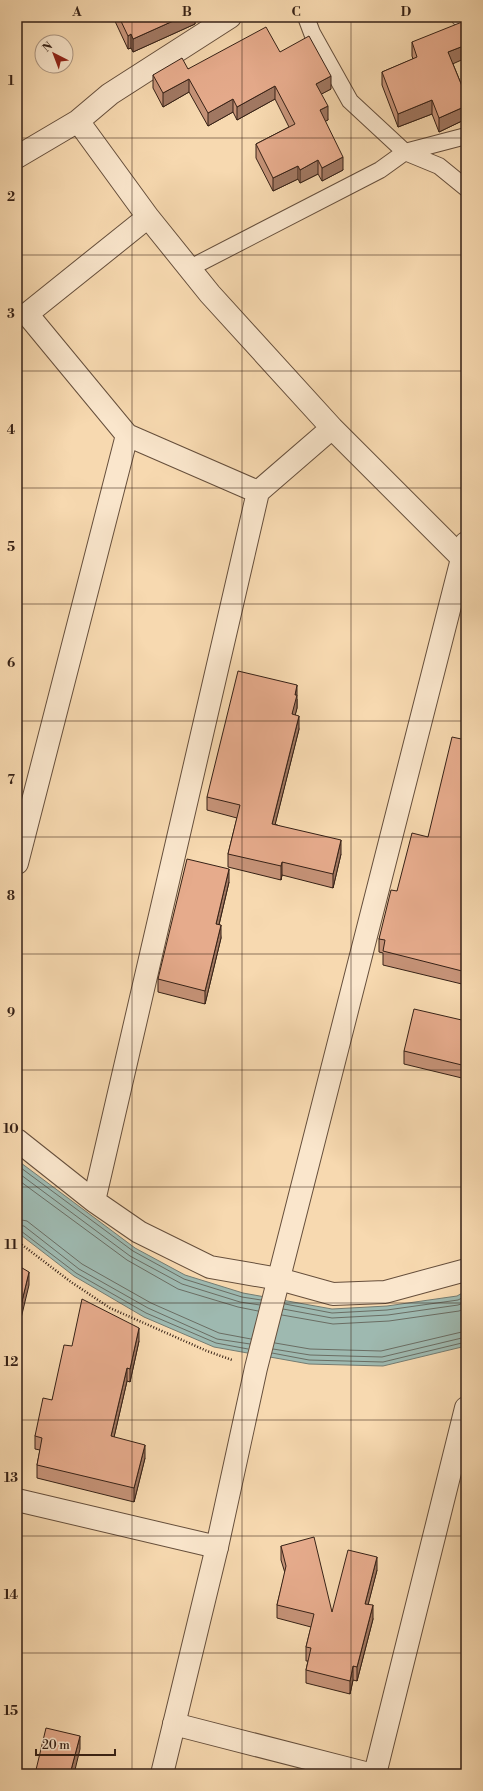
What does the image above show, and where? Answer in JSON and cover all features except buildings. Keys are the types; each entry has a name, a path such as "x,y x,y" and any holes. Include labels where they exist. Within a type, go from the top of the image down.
{"street":[{"path":"17,157 78,121 110,94 230,17"},
{"path":"78,121 148,217 210,294 332,428 465,554 256,1368 217,1547 162,1774"},
{"path":"148,217 22,321 127,435 258,492"},
{"path":"94,1201 258,492 332,428"},
{"path":"17,863 127,435"},
{"path":"17,1140 94,1201 139,1232 210,1267 279,1278 333,1294 386,1292 466,1270"},
{"path":"375,1774 466,1408"},
{"path":"18,1503 217,1547"},
{"path":"174,1724 369,1774"}],"lane":[{"path":"306,17 312,32 350,101 405,152 439,166 466,188"},
{"path":"460,17 466,24"},
{"path":"190,268 380,170 405,152 466,136"}],"path":[{"path":"17,1241 71,1282 110,1308 207,1351 256,1368"}],"water":[{"path":"17,1160 135,1248 185,1275 243,1293 332,1309 387,1306 457,1296 466,1291 466,1346 383,1366 309,1364 214,1347 144,1317 74,1276 17,1232"}]}
